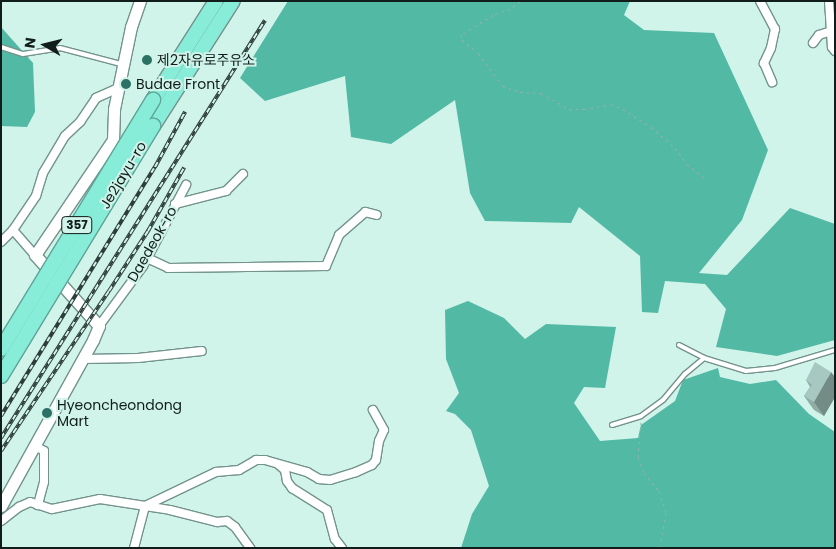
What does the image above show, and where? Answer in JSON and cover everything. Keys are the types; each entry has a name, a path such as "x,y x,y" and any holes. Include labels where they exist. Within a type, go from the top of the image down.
{"highway":[{"name":"Je2jayu-ro","path":"1,349 153,100 216,1"},
{"name":"Je2jayu-ro","path":"1,376 153,126 233,1"}],"street":[{"path":"34,255 113,140 114,109 118,88 131,26 140,1"},
{"path":"760,1 775,30 771,48 764,63 772,82"},
{"path":"829,1 831,31 835,51"},
{"path":"813,43 819,35 831,31"},
{"path":"1,242 13,230 36,196 42,173 65,136 80,122 96,98 118,88"},
{"path":"175,204 226,191 243,174"},
{"name":"Daedeok-ro","path":"1,506 83,359 99,326 147,258 186,185"},
{"path":"147,258 168,268 326,266 339,235 365,212 377,215"},
{"path":"13,230 99,326"},
{"path":"83,359 138,358 202,351"},
{"path":"134,548 145,506 216,472 239,470 256,460 307,472 318,479 330,480 372,465 376,460 378,446 384,430 373,410"},
{"path":"35,446 44,451 44,482 38,505"},
{"path":"277,464 285,470 287,481 292,488 327,510 335,539 342,548"},
{"path":"1,521 19,507 30,502 52,509 100,499 170,510 217,522 227,521 235,527 250,548"}],"lane":[{"path":"1,47 23,54 60,48 123,64"},
{"path":"679,345 704,358 746,371 775,368 835,350"},
{"path":"612,425 641,416 663,400 684,374 704,358"}],"path":[{"path":"520,1 510,9 488,18 461,35 462,40 478,53 503,86 520,92 541,93 569,109 584,109 611,104 623,108 651,127 674,148 687,164 707,180"},
{"path":"641,416 638,457 644,473 659,492 666,513 660,548"}],"green space":[{"path":"288,1 630,1 624,15 644,30 714,33 768,150 742,220 699,273 727,275 790,208 835,224 835,340 777,356 716,347 726,309 705,284 665,281 658,313 642,312 640,256 579,207 571,223 485,221 470,193 455,100 391,144 351,137 345,76 265,101 240,78"},
{"path":"1,27 33,63 35,112 27,127 1,126"},
{"path":"468,301 504,318 525,339 546,324 616,327 605,388 584,387 574,403 600,441 638,438 641,425 675,401 683,380 718,368 720,377 750,384 776,380 809,414 835,432 835,548 461,548 472,514 489,486 471,430 455,414 446,411 459,393 446,359 445,310"}],"building":[{"path":"815,362 831,372 814,402 804,396 812,385 806,380"}],"railway":[{"path":"1,438 265,21"},
{"path":"1,416 155,167 185,112"},
{"path":"1,451 148,231 184,168"}],"place":[{"name":"제2자유로주유소","path":"147,60"},
{"name":"Budae Front","path":"126,84"},
{"name":"Hyeoncheondong Mart","path":"47,413"}]}
